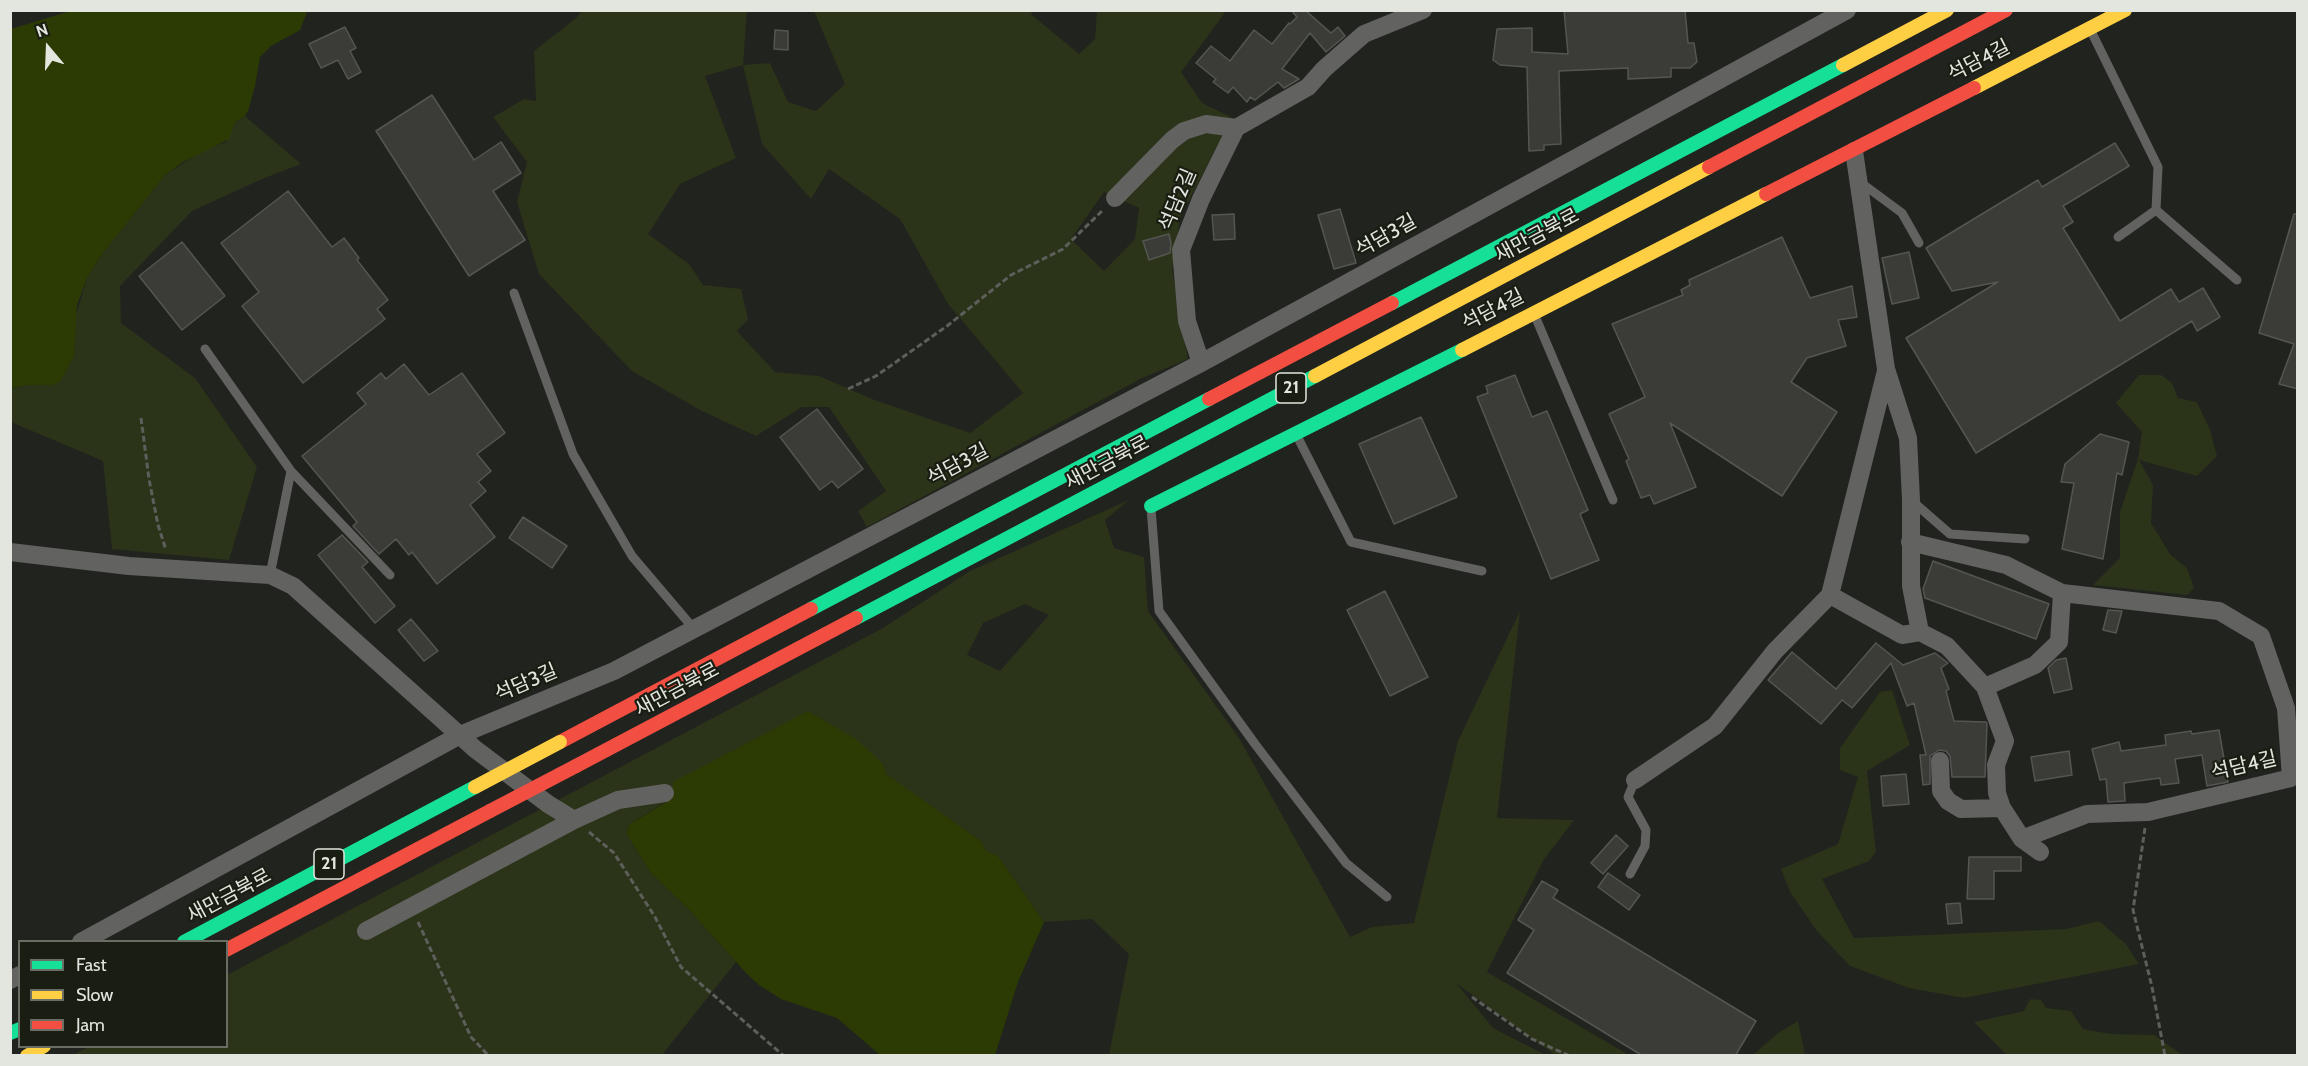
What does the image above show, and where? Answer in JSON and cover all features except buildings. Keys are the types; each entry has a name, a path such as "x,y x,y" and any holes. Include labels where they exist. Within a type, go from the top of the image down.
{"main road":[{"name":"새만금북로","path":"188,940 1947,10"},
{"name":"새만금북로","path":"228,949 2006,10"},
{"name":"석담4길","path":"1151,506 1534,314 2126,10"},
{"path":"27,1056 42,1048"}],"street":[{"path":"1236,128 1308,87 1324,69 1364,34 1423,10"},
{"name":"석담3길","path":"85,940 460,735 614,671 1201,363 1846,10"},
{"name":"석담2길","path":"1115,198 1172,140 1184,132 1206,123 1236,128 1201,199 1181,250 1186,321 1201,363"},
{"path":"1854,151 1886,369 1908,438 1911,586 1920,632"},
{"path":"1635,780 1715,726 1775,651 1830,595 1886,369"},
{"name":"석담4길","path":"1910,542 2006,565 2062,593 2219,611 2261,636 2286,708 2291,778 2148,812 2086,814 2022,839"},
{"path":"10,552 129,566 270,575 293,586 460,735 548,804 574,820"},
{"path":"1985,687 2035,665 2059,642 2062,593"},
{"path":"1830,595 1902,635 1920,632 1947,646 1985,687 2005,741 1996,765 1997,793 2002,808 2022,839 2040,852"},
{"path":"1940,761 1941,791 1948,801 1961,809 2002,808"},
{"path":"366,931 574,820 618,800 665,793"}],"lane":[{"path":"2090,29 2158,167 2156,210"},
{"path":"1858,180 1902,213 1919,243"},
{"path":"2118,237 2156,210"},
{"path":"2156,210 2236,280"},
{"path":"514,293 573,454 632,556 694,629"},
{"path":"1534,314 1613,500"},
{"path":"205,348 291,471 390,575"},
{"path":"1296,434 1351,542 1482,571"},
{"path":"270,575 291,471"},
{"path":"1911,500 1950,534 2025,539"},
{"path":"1151,506 1159,611 1255,744 1346,863 1387,897"},
{"path":"1630,874 1645,846 1646,830 1628,797 1635,780"}],"path":[{"path":"848,389 885,369 947,326 1011,275 1063,249 1115,198"},
{"path":"141,418 148,479 158,525 173,569"},
{"path":"2148,812 2133,910 2152,987 2165,1056"},
{"path":"574,820 614,853 655,917 681,967 784,1056"},
{"path":"411,907 471,1037 489,1056"},
{"path":"2298,918 2298,924"},
{"path":"1472,997 1532,1039 1570,1056"}],"shaded area":[{"path":"74,10 307,12 300,30 271,46 260,57 248,111 245,116 235,122 229,139 183,162 165,175 100,257 87,278 77,305 74,356 60,382 53,385 11,388 11,29"},
{"path":"1227,10 1181,72 1202,103 1237,120 1222,136 1180,218 1172,270 1188,359 1142,378 867,527 858,511 886,491 829,407 802,407 756,436 702,411 632,371 539,274 517,202 527,162 493,117 524,99 536,101 534,51 582,11 747,11 743,65 770,63 788,102 816,111 845,84 814,11 1032,11 1031,14 1079,54 1095,39 1097,11","holes":["743,65 762,144 811,199 829,169 900,219 948,304 1023,393 970,433 872,399 819,376 775,372 737,331 748,319 741,289 703,285 689,264 648,234 680,184 736,158 705,76","1104,192 1139,208 1135,239 1104,271 1071,239"]},
{"path":"245,116 301,164 192,211 120,286 121,323 195,378 257,467 229,560 112,549 103,461 11,422 11,388 53,385 74,356 75,318 87,278 100,257 165,175 202,151 226,142 235,122"},
{"path":"2139,375 2161,375 2172,383 2178,398 2197,402 2210,430 2217,456 2197,476 2139,460 2153,485 2151,523 2170,554 2187,568 2194,588 2187,595 2093,585 2120,558 2120,512 2138,459 2142,432 2116,403"},
{"path":"1129,500 1105,520 1114,548 1144,557 1148,611 1239,738 1350,937 1372,927 1414,923 1458,741 1520,611 1497,818 1574,820 1543,861 1487,972 1629,1055 1555,1055 1456,983 1493,1028 1546,1055 1109,1055 1129,954 1092,919 1044,922 998,856 986,851 981,841 886,774 883,764 836,728 808,711 630,824 626,833 650,872 690,911 736,962 662,1055 71,1056 86,1048 228,1048 228,974 883,628 970,571","holes":["1025,604 1049,615 1000,671 967,655 983,623"]},
{"path":"1892,690 1910,745 1867,771 1876,852 1869,861 1822,879 1854,938 2066,929 2099,921 2126,944 2139,964 1964,998 1909,988 1850,966 1817,931 1790,892 1781,869 1838,844 1858,777 1840,770 1840,748 1880,692"},
{"path":"808,711 856,739 883,764 886,774 981,841 986,851 998,856 1044,922 1018,982 995,1055 880,1055 837,1018 781,999 759,985 746,973 690,911 650,872 626,833 630,824 671,799 673,782"},
{"path":"2030,999 2041,1000 2046,1008 2071,1011 2083,1029 2111,1034 2154,1035 2183,1055 2007,1055 1974,1022 2024,1011"},
{"path":"1798,1021 1805,1055 1753,1055 1778,1033"}],"traffic: fast":[{"path":"1392,303 1843,65"},
{"path":"1151,506 1462,350"},
{"path":"856,618 1315,376"},
{"path":"811,609 1209,399"},
{"path":"188,940 475,787"},
{"path":"10,1033 18,1030"}],"traffic: slow":[{"path":"1843,65 1947,10"},
{"path":"1974,88 2125,10"},
{"path":"1315,376 1709,167"},
{"path":"1462,350 1766,194"},
{"path":"475,787 560,742"},
{"path":"27,1056 41,1048"}],"traffic: jam":[{"path":"1709,167 2006,10"},
{"path":"1766,194 1974,88"},
{"path":"1209,399 1392,303"},
{"path":"560,742 811,609"},
{"path":"576,766 856,618"},
{"path":"490,811 576,766"},
{"path":"228,949 490,811"}]}
